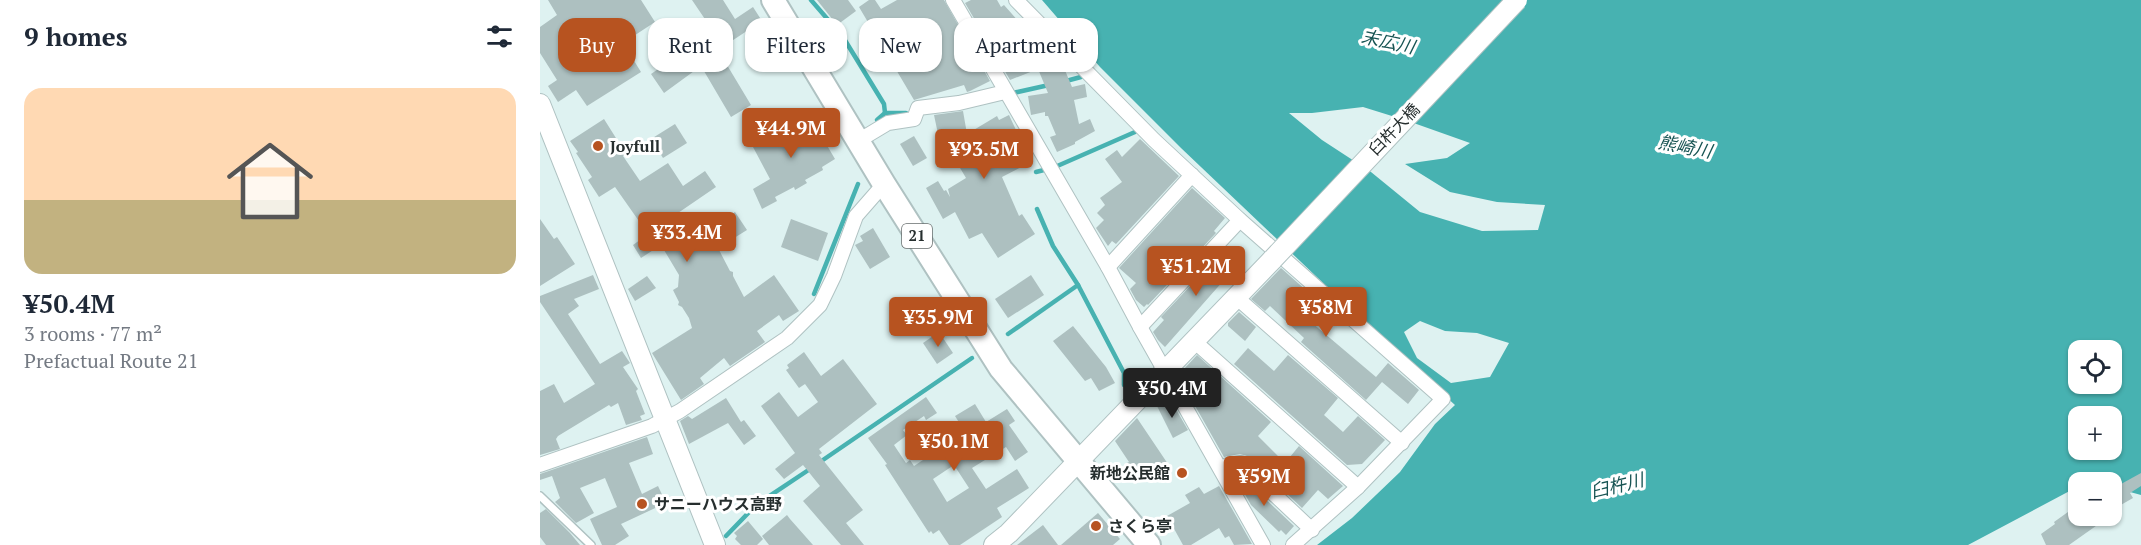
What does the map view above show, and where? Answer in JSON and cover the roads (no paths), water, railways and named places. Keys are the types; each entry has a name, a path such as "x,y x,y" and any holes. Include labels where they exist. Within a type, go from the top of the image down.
{"main road":[{"name":"21","path":"773,0 884,184 1001,369 1149,545"}],"street":[{"path":"953,0 1108,267 1263,545"},
{"path":"1016,0 1192,176 1443,399 1358,487 1293,545"},
{"name":"臼杵大橋","path":"994,545 1009,533 1273,259 1517,0"},
{"path":"858,141 888,123 914,119 918,108 959,103 1005,92"},
{"path":"540,104 716,545"},
{"path":"1108,267 1192,176"},
{"path":"540,465 666,419 787,338 820,305 834,276 856,216 884,184"},
{"path":"1140,327 1240,220"},
{"path":"1236,297 1402,443"},
{"path":"1194,341 1358,487"},
{"path":"1220,468 1241,463 1312,530"}],"lane":[{"path":"540,496 591,545"}],"water":[{"path":"1042,0 2141,0 2141,495 2122,490 2122,472 2068,472 2068,492 1968,545 1317,545 1352,518 1400,472 1435,424 1455,405 1181,148 1098,65 1098,18 1058,18","holes":["1363,107 1470,143 1447,158 1405,164 1450,192 1497,202 1545,205 1538,230 1482,231 1420,212 1371,172 1322,140 1289,113 1312,113","1420,321 1445,331 1477,333 1509,343 1490,377 1451,383 1417,358 1404,332"]}],"waterway":[{"path":"811,0 843,37 884,104 885,113"},
{"path":"1066,81 1081,77"},
{"path":"1013,93 1049,85"},
{"path":"877,120 885,113 906,113"},
{"path":"1055,167 1135,132"},
{"path":"1036,172 1044,170"},
{"path":"814,294 858,184"},
{"path":"1037,209 1053,246 1078,285 1124,373 1124,385"},
{"path":"1008,334 1078,285"},
{"path":"820,462 972,358"},
{"path":"726,536 756,505 813,467"}],"place":[{"name":"Joyfull","path":"598,146"},
{"name":"新地公民館","path":"1182,473"},
{"name":"サニーハウス高野","path":"642,504"},
{"name":"さくら亭","path":"1096,526"}],"water label":[{"name":"末広川","path":"1388,42"},
{"name":"熊崎川","path":"1685,147"},
{"name":"臼杵川","path":"1617,486"}]}
